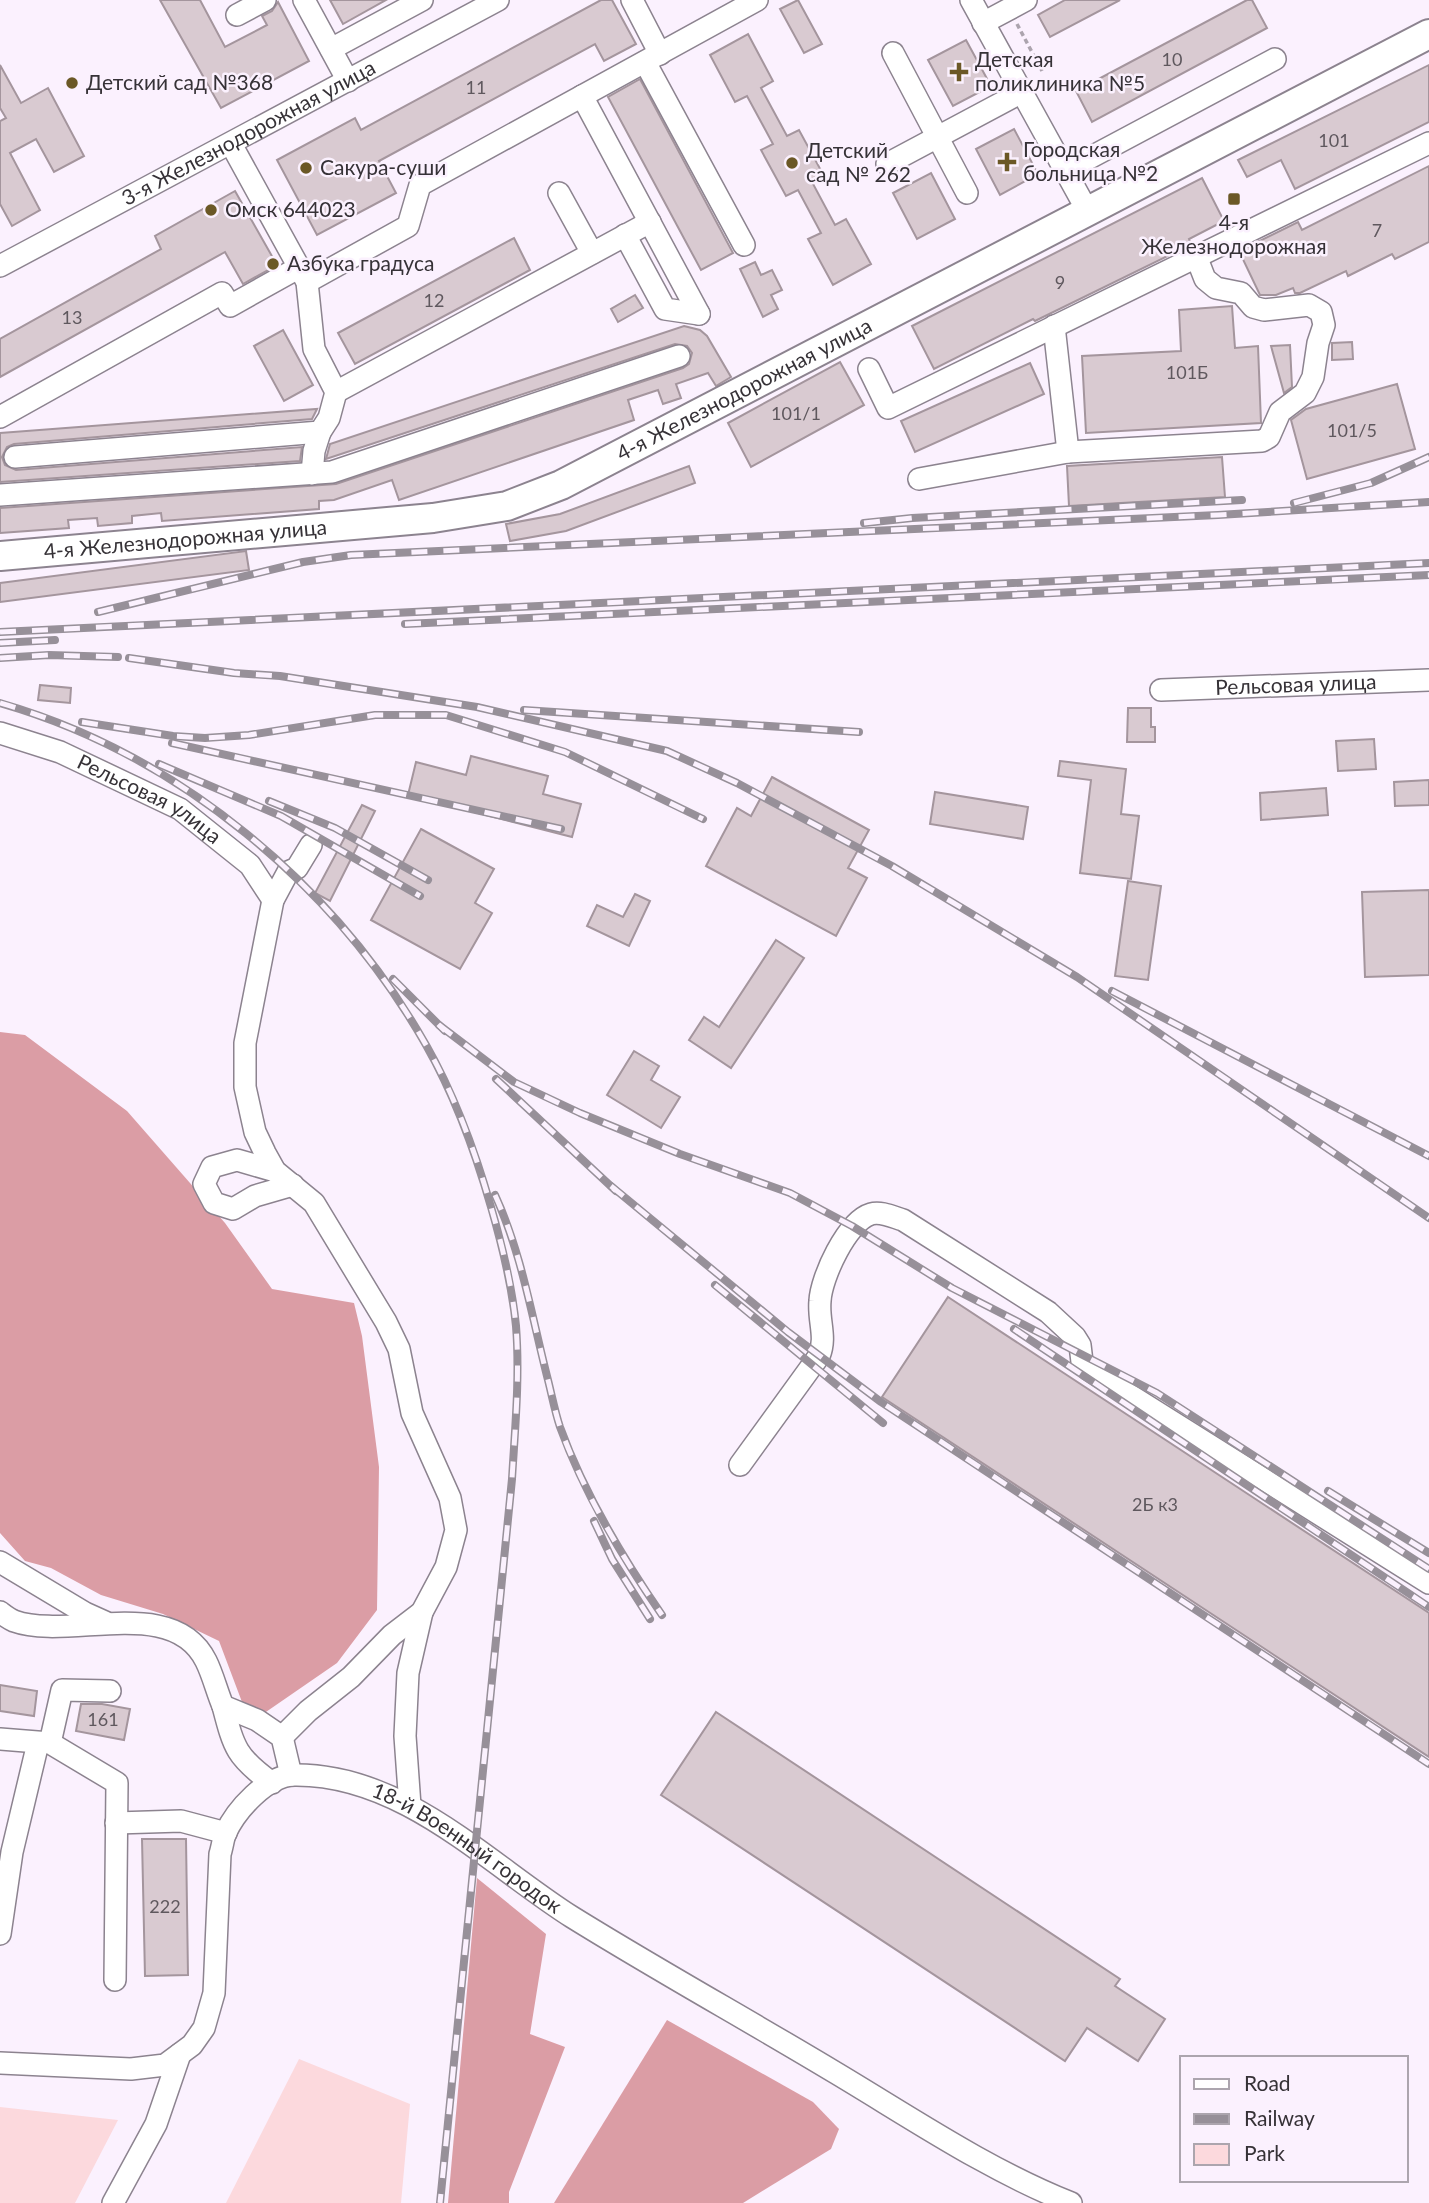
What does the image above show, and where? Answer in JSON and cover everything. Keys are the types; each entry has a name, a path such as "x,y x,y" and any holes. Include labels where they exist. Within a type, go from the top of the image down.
{"main road":[{"name":"4-я Железнодорожная улица","path":"0,556 433,518 507,506 561,485 1429,34"}],"street":[{"path":"237,15 265,0"},
{"path":"304,0 348,80"},
{"path":"331,49 422,0"},
{"name":"3-я Железнодорожная улица","path":"0,266 498,0"},
{"path":"632,0 653,58 744,245"},
{"path":"0,417 222,293 230,306 408,226 420,185 757,0"},
{"path":"971,0 1088,212"},
{"path":"983,23 1017,4"},
{"path":"893,53 967,192"},
{"path":"1065,171 1275,59"},
{"path":"887,164 1022,92"},
{"path":"582,96 699,314 665,309 625,235"},
{"path":"869,369 888,408 1429,143"},
{"path":"231,144 302,275 314,349 336,392 329,418 320,432 314,451 312,474"},
{"path":"559,193 592,253"},
{"path":"336,392 650,222"},
{"path":"919,480 1068,452 1262,441 1269,437 1280,412 1305,393 1313,377 1318,343 1324,325 1321,312 1309,305 1264,310 1253,307 1241,293 1216,288 1205,279 1196,256"},
{"path":"1054,326 1068,452"},
{"path":"0,495 332,472 679,356"},
{"path":"15,457 320,432"},
{"name":"Рельсовая улица","path":"1161,690 1429,680"},
{"name":"Рельсовая улица","path":"0,733 61,752 180,809 250,865 273,900"},
{"path":"275,1171 255,1132 245,1087 245,1043 273,900 288,872 297,868 311,845"},
{"path":"293,1185 255,1196 233,1209 214,1203 204,1184 212,1167 237,1160 275,1171 293,1185 314,1203 386,1322 399,1349 412,1413 450,1499 456,1530 446,1567 422,1612 408,1673 405,1736 410,1807"},
{"path":"740,1465 819,1356 824,1345 820,1301 830,1266 852,1226 870,1214 883,1213 903,1220 1048,1312 1075,1337 1080,1345 1082,1362 1088,1369 1429,1583"},
{"path":"0,1562 85,1613 107,1623"},
{"path":"0,1612 13,1621 53,1627 107,1623 160,1625 186,1637 206,1659 233,1744 249,1766 281,1779"},
{"path":"281,1779 282,1737 308,1711 351,1677 392,1635 422,1612"},
{"path":"0,1934 12,1852 62,1690 110,1690"},
{"path":"223,1706 257,1720 282,1737"},
{"path":"0,1739 44,1743 117,1783 115,1980"},
{"name":"18-й Военный городок","path":"281,1779 329,1777 366,1787 410,1807 569,1915 638,1957 966,2151 1038,2190 1071,2203"},
{"path":"0,2063 131,2069 165,2065 192,2045 204,2028 214,1993 220,1854 226,1833 250,1797 281,1779"},
{"path":"116,1823 181,1821 226,1833"},
{"path":"113,2203 156,2124 180,2054"}],"path":[{"path":"1017,4 1042,71"}],"green space":[{"path":"299,2059 410,2104 401,2203 226,2203"},
{"path":"0,2107 118,2120 75,2203 0,2203"}],"shaded area":[{"path":"0,1032 25,1035 127,1111 225,1223 272,1289 354,1303 362,1336 379,1467 377,1610 337,1663 263,1714 242,1702 219,1641 163,1614 101,1595 51,1568 25,1561 0,1533"},
{"path":"477,1878 546,1934 530,2034 565,2047 509,2192 509,2203 448,2203"},
{"path":"667,2020 813,2102 839,2129 831,2149 743,2203 554,2203"}],"building":[{"path":"160,0 200,0 225,47 267,25 262,16 272,11 278,2 309,61 221,108"},
{"path":"330,0 386,0 343,24"},
{"path":"601,0 612,0 636,44 604,61 595,44 379,161 396,193 317,235 277,160 355,118 361,130"},
{"path":"798,0 822,44 804,53 780,9"},
{"path":"1065,0 1120,0 1050,37 1038,15"},
{"path":"1247,0 1252,0 1267,28 1092,122 1076,91"},
{"name":"Детский сад № 262","path":"748,34 773,81 761,88 787,136 799,130 824,176 812,182 835,225 846,219 871,264 833,285 808,239 821,233 798,190 786,196 761,150 773,144 747,96 735,102 710,55"},
{"name":"Детская поликлиника №5","path":"966,40 991,86 953,106 928,60"},
{"path":"0,65 21,103 48,88 84,156 54,172 36,139 10,153 40,210 12,226 0,204 0,121 6,118 0,108"},
{"path":"1429,65 1429,122 1295,189 1281,160 1247,177 1238,160"},
{"path":"640,79 733,253 701,270 608,97"},
{"name":"Городская больница №2","path":"1014,129 1038,174 1000,195 976,149"},
{"path":"1429,166 1429,242 1395,259 1392,254 1348,276 1346,271 1300,293 1295,293 1293,288 1276,295 1260,295 1239,251 1298,222 1302,230"},
{"path":"931,173 955,219 917,239 893,193"},
{"path":"1202,178 1224,221 1189,239 1191,244 1186,247 934,369 912,326"},
{"path":"235,191 277,265 243,284 225,252 0,377 0,339 161,249 155,236"},
{"path":"514,238 530,270 355,364 338,333"},
{"path":"755,262 761,275 772,270 782,290 771,295 778,309 763,317 740,269"},
{"path":"635,295 643,308 618,322 611,309"},
{"path":"1232,306 1235,348 1258,346 1261,423 1086,433 1082,356 1181,351 1179,310"},
{"path":"684,326 700,330 707,336 731,377 716,386 708,373 676,384 681,398 663,404 658,390 628,400 634,420 399,500 392,480 334,500 319,501 319,509 162,521 161,513 132,516 132,523 98,526 97,518 68,520 69,528 0,533 0,508 336,484 683,368 689,364 692,353 687,346 675,344 326,459 330,444"},
{"path":"283,330 313,385 284,401 254,346"},
{"path":"1352,342 1353,359 1332,360 1332,343"},
{"path":"1290,345 1292,387 1284,393 1271,346"},
{"path":"840,362 864,405 751,467 728,423"},
{"path":"1030,363 1044,394 915,452 901,421"},
{"path":"1397,384 1415,449 1307,479 1291,420 1306,409"},
{"path":"317,409 312,419 14,444 7,447 2,457 5,465 16,470 302,447 300,461 0,482 0,433"},
{"path":"1222,457 1225,497 1069,506 1067,466"},
{"path":"689,466 695,483 566,531 510,541 506,524 560,514"},
{"path":"246,551 249,570 0,602 0,583"},
{"path":"40,685 71,688 70,703 38,700"},
{"path":"1128,708 1151,708 1151,727 1155,727 1155,742 1127,742"},
{"path":"1374,739 1376,769 1338,771 1336,741"},
{"path":"471,756 548,776 543,794 581,804 572,837 408,795 416,762 466,775"},
{"path":"1060,761 1126,769 1121,814 1139,816 1131,879 1080,873 1091,780 1058,776"},
{"path":"772,777 869,830 848,868 867,878 836,936 706,866 737,808 751,816"},
{"path":"1429,780 1429,805 1395,806 1394,782"},
{"path":"1326,788 1328,815 1261,820 1260,793"},
{"path":"935,792 1028,807 1023,839 930,824"},
{"path":"362,805 375,811 330,901 315,893"},
{"path":"421,829 494,869 475,903 492,913 460,969 371,920"},
{"path":"1128,881 1161,886 1148,980 1115,976"},
{"path":"1429,890 1429,975 1365,977 1362,892"},
{"path":"635,894 650,901 629,946 587,926 597,905 623,917"},
{"path":"776,940 804,958 731,1068 689,1040 704,1017 719,1027"},
{"path":"634,1051 659,1066 651,1080 680,1097 661,1128 607,1095"},
{"path":"948,1297 1429,1613 1429,1757 882,1397"},
{"path":"0,1685 37,1691 34,1716 0,1711"},
{"path":"81,1704 102,1704 130,1709 124,1740 76,1731"},
{"path":"716,1712 1120,1979 1115,1986 1165,2019 1138,2061 1087,2028 1065,2061 661,1795"},
{"path":"142,1839 186,1839 188,1975 145,1976"}],"railway":[{"path":"1294,503 1371,483 1429,457"},
{"path":"864,523 1242,500"},
{"path":"98,612 303,562 351,555 1218,515 1429,502"},
{"path":"0,632 1429,563"},
{"path":"405,624 1429,575"},
{"path":"0,643 55,640"},
{"path":"0,658 49,655 118,657"},
{"path":"129,658 234,673 280,676 477,707 667,751 737,783 892,866 1077,977 1429,1218"},
{"path":"0,703 66,726 129,755 189,791 246,833 298,880 346,931 389,986 426,1045 463,1124 491,1207 506,1265 514,1311 517,1402 512,1479 440,2203"},
{"path":"524,710 859,732"},
{"path":"82,722 173,736 205,738 249,735 375,715 446,715 565,752 703,819"},
{"path":"172,743 561,829"},
{"path":"159,764 281,816 420,896"},
{"path":"269,801 335,828 428,880"},
{"path":"393,979 445,1031"},
{"path":"1112,991 1429,1156"},
{"path":"439,1025 514,1082 580,1113 680,1154 790,1193 852,1226 952,1288 1157,1393 1429,1569"},
{"path":"496,1079 616,1191"},
{"path":"611,1186 788,1332 881,1402 1429,1764"},
{"path":"495,1195 519,1263 560,1427 580,1476 605,1524 662,1615"},
{"path":"715,1285 883,1423"},
{"path":"1014,1329 1429,1607"},
{"path":"1328,1491 1429,1553"},
{"path":"594,1521 612,1559 650,1619"}],"place":[{"name":"Детская поликлиника №5","path":"959,72"},
{"name":"Детский сад №368","path":"72,83"},
{"name":"Городская больница №2","path":"1007,162"},
{"name":"Детский сад № 262","path":"792,163"},
{"name":"Сакура-суши","path":"306,168"},
{"name":"4-я Железнодорожная","path":"1234,199"},
{"name":"Омск 644023","path":"211,210"},
{"name":"Азбука градуса","path":"273,264"}]}
